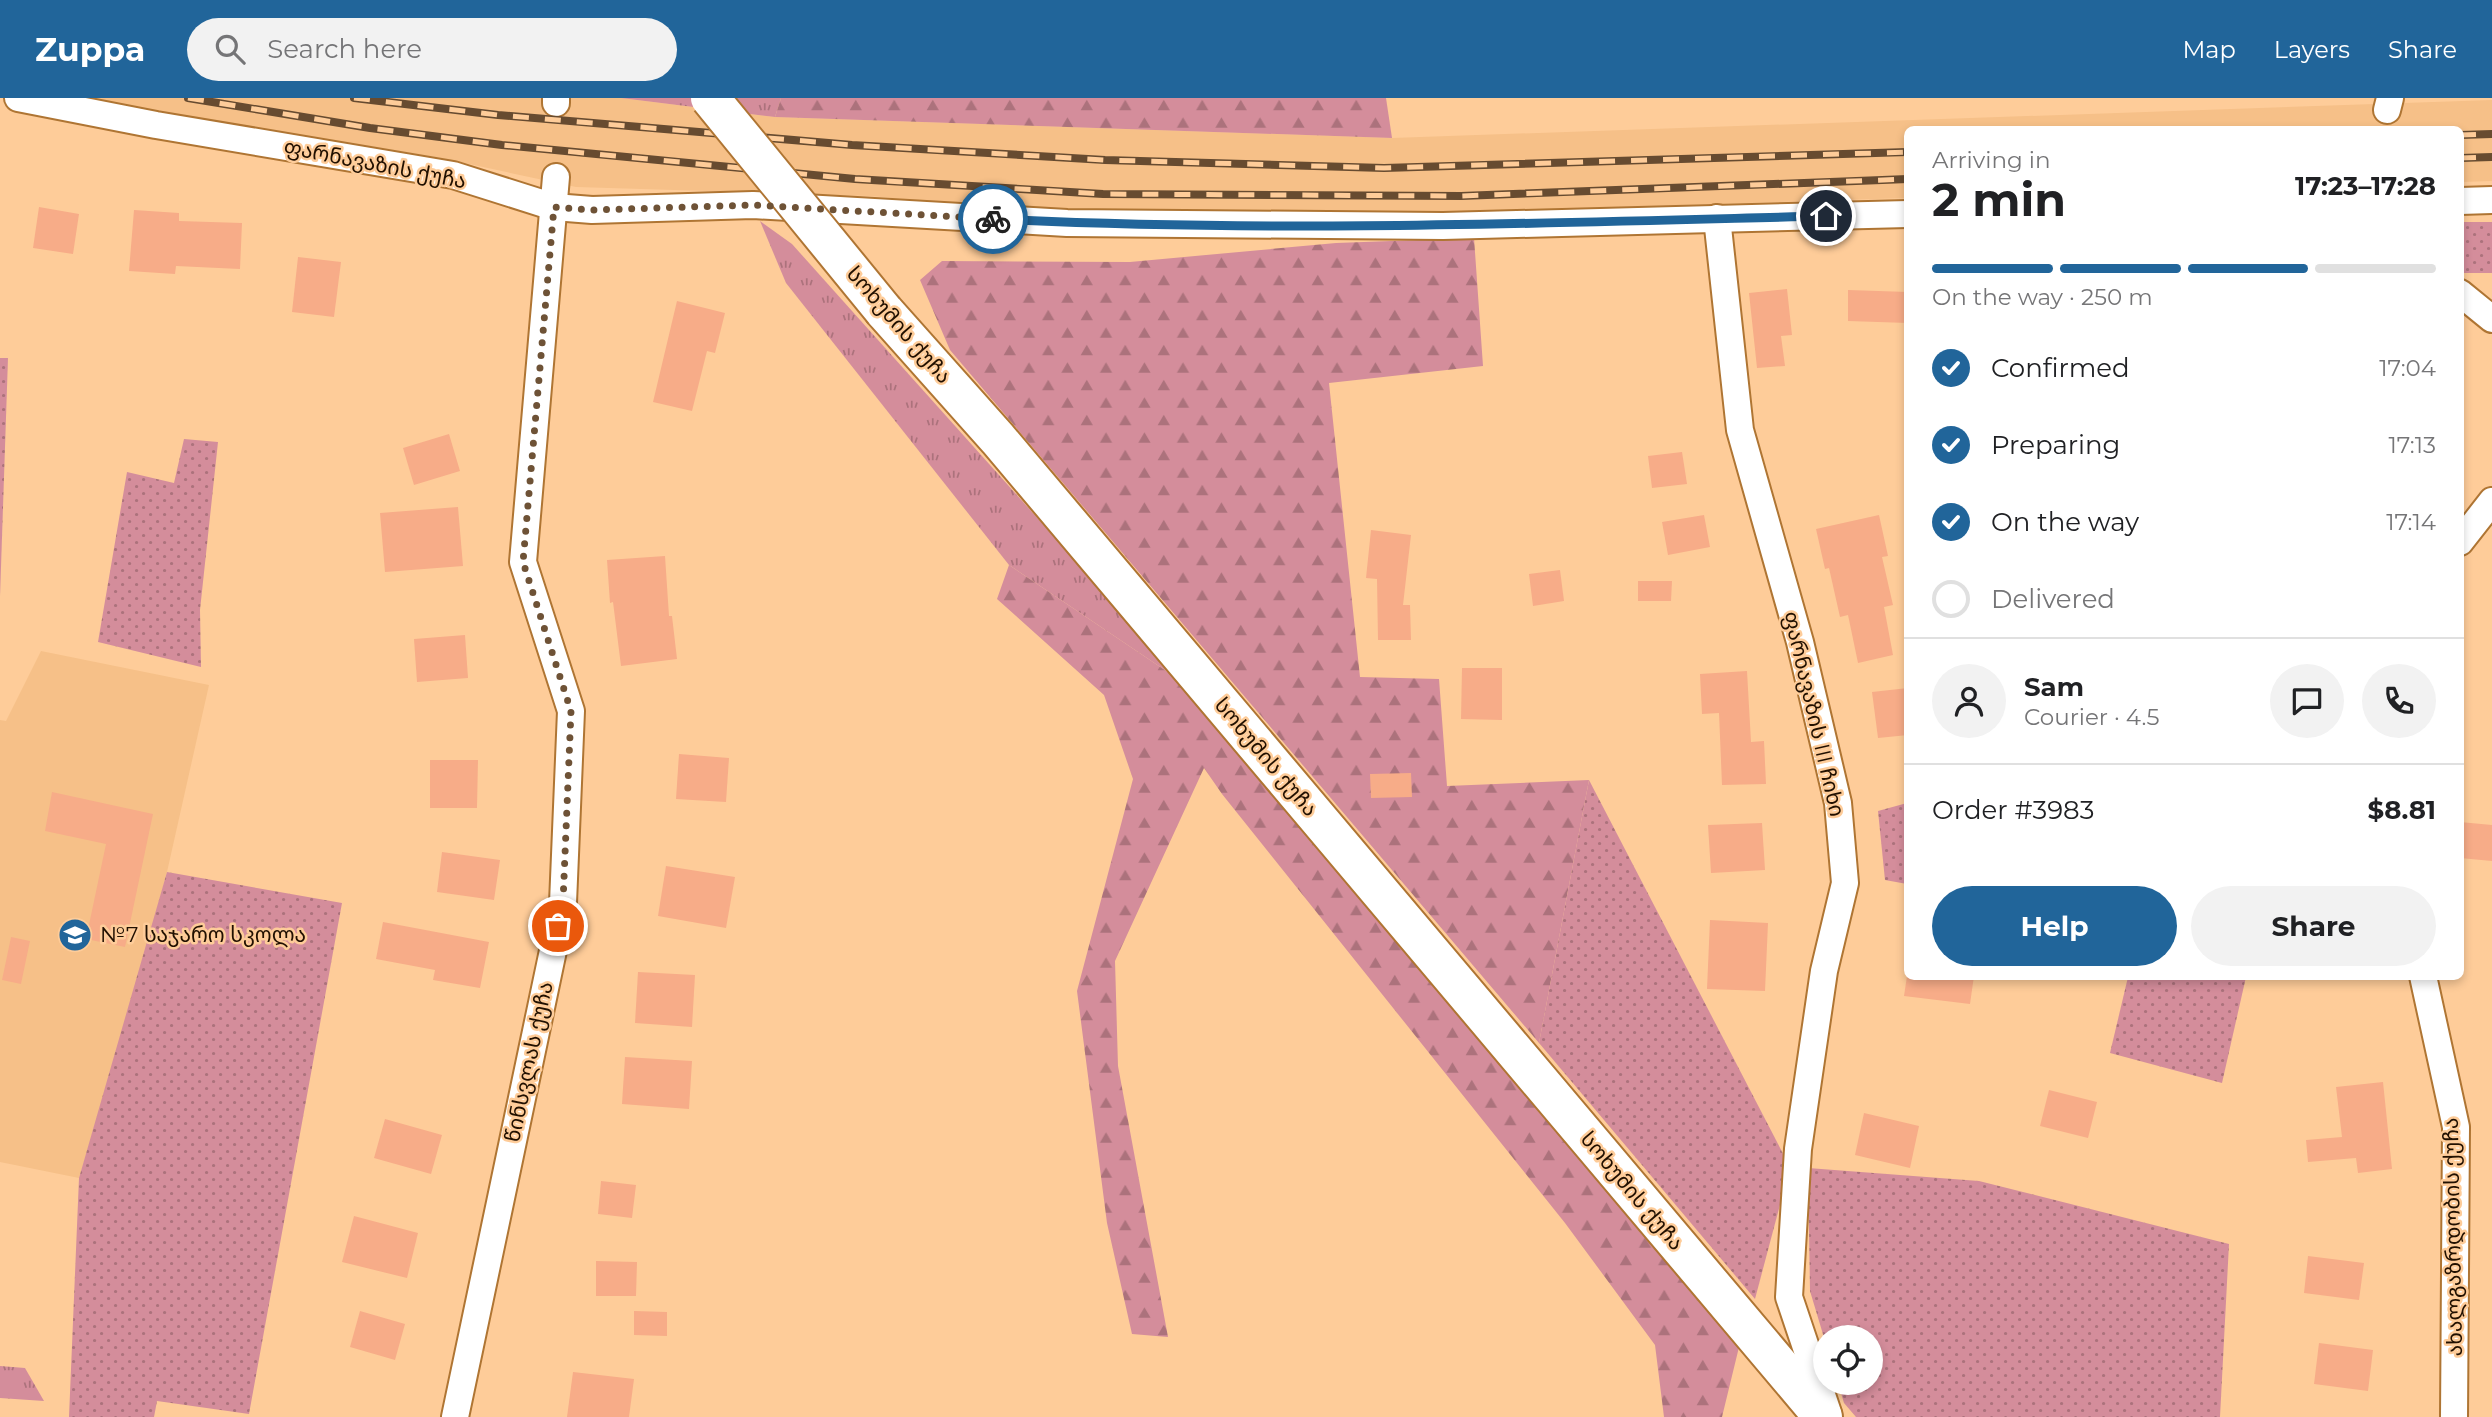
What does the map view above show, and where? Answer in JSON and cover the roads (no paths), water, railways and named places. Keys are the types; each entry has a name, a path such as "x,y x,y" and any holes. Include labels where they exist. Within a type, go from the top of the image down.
{"highway":[{"name":"სოხუმის ქუჩა","path":"710,98 884,311 998,439 1823,1417"}],"street":[{"name":"ფარნავაზის ქუჩა","path":"18,98 156,125 453,175 554,207 592,210 753,205 1067,223 1443,226 1904,214"},
{"name":"წინსვლას ქუჩა","path":"456,1417 563,902 571,711 523,562 556,177"},
{"path":"2464,201 2492,200"},
{"name":"ფარნავაზის III ჩიხი","path":"1717,218 1740,429 1800,642 1838,803 1845,883 1824,971 1798,1149 1789,1297 1830,1417"},
{"path":"2464,296 2492,319"},
{"path":"2464,538 2490,509"},
{"name":"ახალგაზრდობის ქუჩა","path":"2424,980 2456,1127 2454,1417"}],"railway":[{"path":"188,98 370,128 502,145 855,179 1103,194 1461,196 1904,179"},
{"path":"354,98 498,115 852,145 1105,160 1384,168 1904,152"},
{"path":"2464,135 2492,134"},
{"path":"2464,158 2492,157"}],"place":[{"name":"№7 საჯარო სკოლა","path":"75,935"}]}
